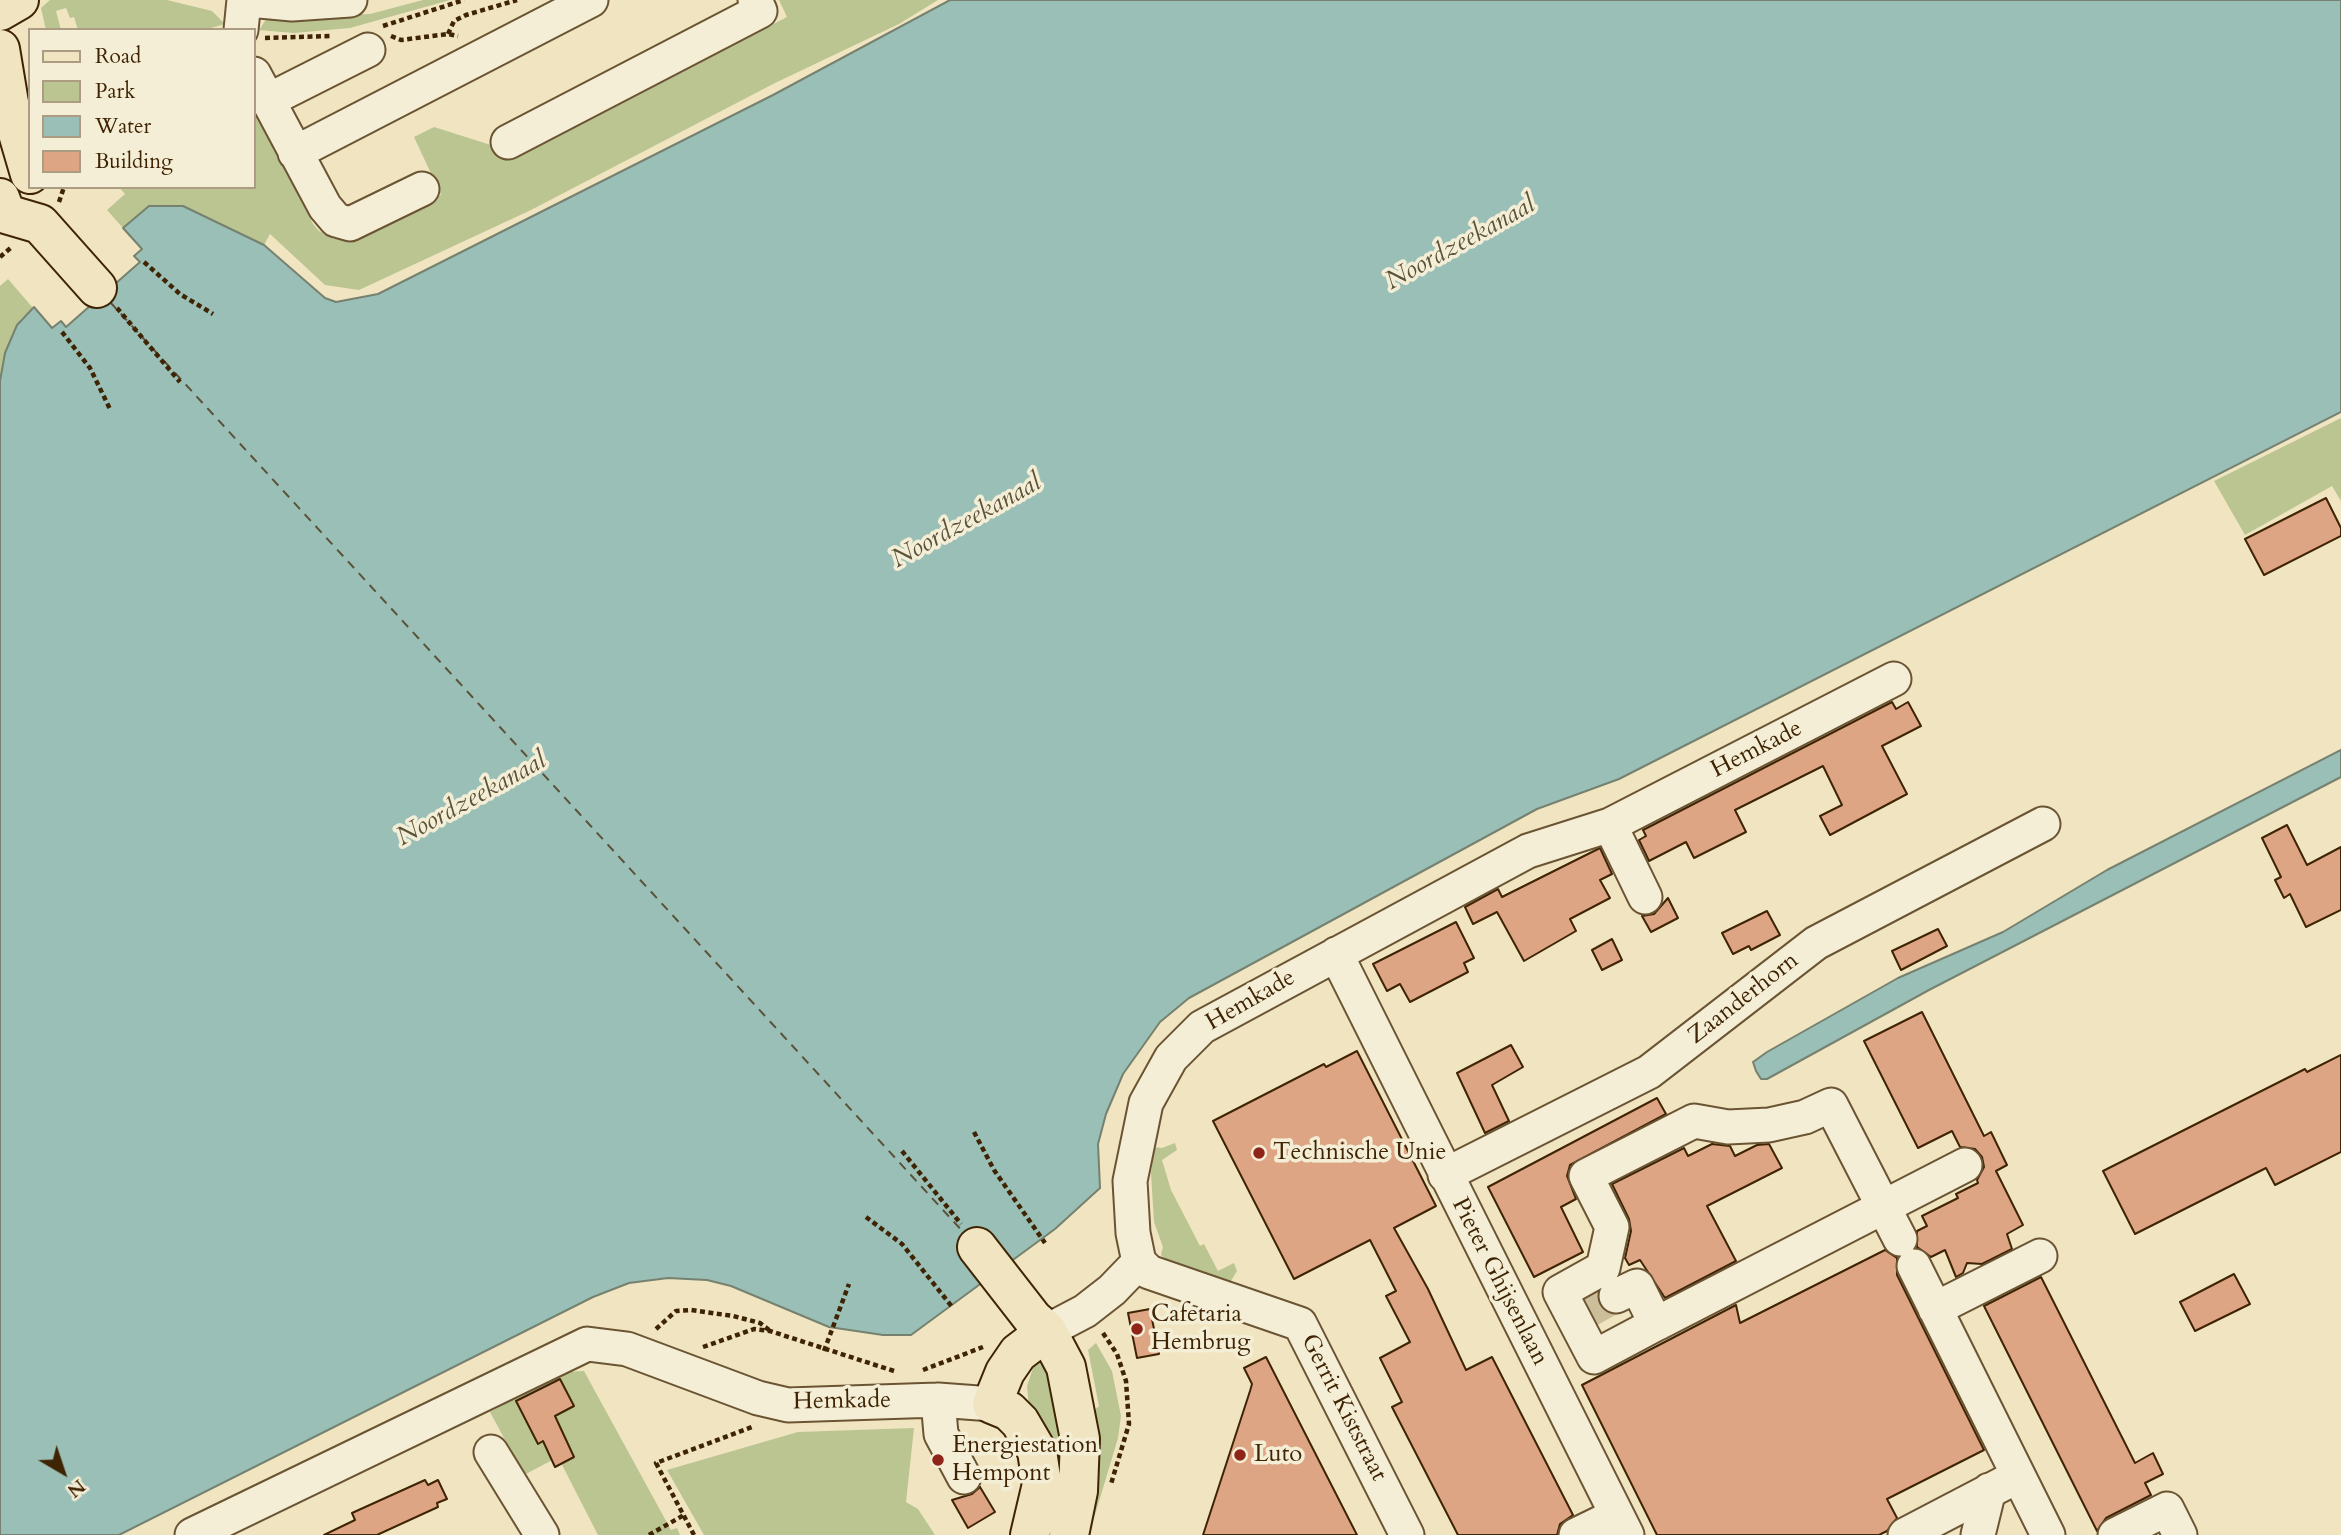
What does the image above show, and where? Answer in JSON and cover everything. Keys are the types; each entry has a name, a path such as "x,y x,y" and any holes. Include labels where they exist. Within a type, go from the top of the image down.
{"main road":[{"path":"0,11 19,0"},
{"path":"0,49 9,103 28,167"},
{"path":"0,198 6,214 46,221 106,297"},
{"path":"971,1237 1033,1319 1047,1331 1066,1367 1080,1439 1078,1491 1069,1535"},
{"path":"1030,1535 1042,1484 1037,1451 1020,1422 1009,1410 992,1404 1005,1371 1018,1353 1047,1331"}],"street":[{"path":"241,28 244,0"},
{"path":"249,0 292,4 350,0"},
{"path":"295,153 591,0"},
{"path":"509,142 761,10 755,0"},
{"path":"368,50 260,88 325,207 336,220 350,224 422,189"},
{"name":"Hemkade","path":"1139,1262 1133,1233 1129,1181 1146,1102 1171,1058 1202,1027 1528,851 1610,825 1894,680"},
{"name":"Zaanderhorn","path":"1445,1175 1649,1072 1816,943 2043,824"},
{"path":"1610,825 1645,897"},
{"name":"Pieter Ghijsenlaan","path":"1336,954 1622,1525"},
{"path":"1522,1328 1573,1307 1603,1268 1612,1227 1586,1176 1694,1121 1728,1127 1769,1125 1805,1116 1832,1105 2048,1535"},
{"path":"1573,1307 1594,1357 1965,1165"},
{"path":"1935,1308 2040,1256"},
{"path":"1047,1331 1085,1311 1112,1290 1139,1262"},
{"name":"Gerrit Kiststraat","path":"1139,1262 1149,1272 1300,1324 1407,1535"},
{"path":"1616,1296 1636,1286 1656,1324"},
{"name":"Hemkade","path":"192,1535 587,1344 627,1349 758,1398 788,1405 938,1400 992,1404"},
{"path":"938,1400 941,1434 964,1477"},
{"path":"491,1452 542,1535"},
{"path":"1905,1535 2018,1476"},
{"path":"1978,1535 1989,1490"},
{"path":"2115,1535 2167,1509 2180,1535"},
{"path":"1576,1535 1622,1525"}],"path":[{"path":"447,34 454,21 466,15 517,0"},
{"path":"144,262 180,294 213,314"},
{"path":"106,297 180,382"},
{"path":"62,331 90,368 110,410"},
{"path":"974,1132 994,1170 1045,1243"},
{"path":"902,1151 971,1237"},
{"path":"866,1217 902,1244 953,1308"},
{"path":"824,1351 849,1284"},
{"path":"642,1355 656,1329 676,1311 733,1316 760,1323 770,1331"},
{"path":"1085,1311 1117,1354 1126,1381 1129,1424 1109,1490"},
{"name":"Hemkade","path":"673,1366 722,1338 754,1329 770,1331 824,1351 902,1374"},
{"name":"Hemkade","path":"912,1372 933,1368 990,1344"},
{"path":"694,1535 656,1463 740,1433 788,1405"},
{"path":"649,1535 684,1515"}],"green space":[{"path":"50,0 167,0 212,11 225,24 211,28 77,28 74,17 70,18 66,8 56,11 60,28 46,28 41,8"},
{"path":"423,0 450,0 350,28 294,33 259,30 267,18 370,14"},
{"path":"779,0 938,0 899,24 775,83 531,210 359,290 325,285 270,234 264,245 183,206 149,206 123,228 107,210 125,194 121,189 256,189 256,109 313,224 319,231 334,239 355,238 441,195 414,137 434,127 513,152 534,147 787,17"},
{"path":"8,279 33,308 21,319 13,332 0,381 0,286"},
{"path":"2341,418 2341,501 2332,486 2245,535 2214,481"},
{"path":"1175,1143 1177,1150 1162,1160 1171,1190 1200,1246 1204,1244 1218,1271 1234,1263 1237,1271 1229,1284 1173,1266 1161,1255 1163,1247 1154,1222 1151,1173 1154,1147 1162,1148"},
{"path":"1096,1343 1112,1371 1121,1416 1118,1438 1089,1535 1093,1411 1099,1406 1088,1350"},
{"path":"1045,1356 1065,1411 1056,1535 1041,1535 1027,1386 1035,1362"},
{"path":"584,1371 671,1530 677,1528 680,1535 598,1535 558,1457 524,1475 490,1412 564,1372"},
{"path":"914,1428 906,1502 918,1509 935,1535 704,1535 667,1470 798,1432"}],"water":[{"name":"Noordzeekanaal","path":"950,0 2341,0 2341,412 1619,779 1537,809 1189,998 1160,1022 1123,1074 1106,1114 1098,1144 1100,1188 1055,1229 911,1335 883,1335 829,1327 731,1286 707,1280 668,1278 629,1283 593,1297 119,1535 0,1535 0,381 5,353 17,325 34,307 52,328 61,321 66,327 140,262 134,256 142,249 123,228 149,206 183,206 264,245 325,298 336,302 378,294 773,95"},
{"path":"2341,750 2341,777 1929,990 1767,1079 1761,1079 1756,1071 1753,1062 1767,1052 1898,978 2003,932 2107,870"}],"building":[{"path":"2326,498 2341,528 2341,536 2264,575 2245,539"},
{"path":"1892,702 1896,709 1908,702 1921,726 1882,746 1907,794 1830,835 1820,816 1842,805 1823,766 1735,810 1746,832 1694,858 1686,842 1649,861 1639,840 1646,836 1643,830"},
{"path":"2287,825 2307,865 2341,847 2341,910 2306,927 2290,894 2284,898 2275,880 2281,877 2262,838"},
{"path":"1600,848 1612,874 1600,880 1610,898 1570,919 1576,931 1524,961 1497,912 1473,924 1465,907 1498,889 1502,897"},
{"path":"1668,898 1678,918 1651,932 1642,916 1654,914"},
{"path":"1767,911 1780,935 1751,950 1749,946 1733,954 1722,933"},
{"path":"1456,922 1474,958 1464,963 1468,972 1410,1002 1400,984 1387,991 1373,964"},
{"path":"1938,929 1947,946 1901,970 1892,951"},
{"path":"1612,939 1622,960 1602,970 1592,950"},
{"path":"1922,1012 1984,1136 1991,1132 2007,1165 1996,1171 2023,1225 2007,1234 2012,1249 1982,1264 1967,1263 1963,1273 1956,1277 1945,1250 1931,1257 1917,1247 1917,1231 1927,1226 1922,1216 1958,1198 1956,1194 1978,1183 1984,1167 1982,1157 1975,1149 1960,1147 1952,1131 1918,1148 1864,1041"},
{"path":"1511,1045 1523,1067 1492,1085 1509,1121 1485,1133 1457,1073"},
{"path":"1357,1051 1436,1206 1394,1228 1428,1289 1466,1370 1492,1357 1573,1515 1560,1524 1557,1535 1458,1535 1392,1407 1402,1402 1380,1358 1410,1342 1386,1296 1396,1291 1370,1240 1294,1279 1213,1121 1324,1064 1326,1067"},
{"path":"2341,1055 2341,1152 2275,1185 2266,1168 2135,1234 2103,1171 2305,1069 2307,1072"},
{"path":"1657,1098 1666,1114 1570,1165 1567,1176 1576,1199 1561,1207 1583,1252 1534,1277 1488,1187"},
{"path":"1712,1144 1730,1146 1735,1156 1757,1145 1769,1144 1782,1168 1707,1206 1736,1261 1665,1298 1640,1260 1629,1265 1625,1258 1631,1231 1629,1219 1612,1184 1684,1148 1688,1156"},
{"path":"1885,1250 1897,1258 1897,1275 1984,1450 1887,1499 1897,1518 1887,1531 1879,1535 1657,1535 1582,1385 1736,1305 1740,1323"},
{"path":"2234,1274 2250,1304 2195,1331 2180,1302"},
{"path":"2041,1277 2135,1463 2153,1453 2163,1474 2145,1483 2151,1495 2106,1518 2097,1531 1984,1306"},
{"path":"1597,1293 1599,1305 1611,1314 1597,1321 1586,1300"},
{"path":"1150,1309 1159,1354 1137,1358 1128,1313"},
{"path":"1266,1357 1357,1535 1203,1535 1252,1384 1244,1368"},
{"path":"560,1379 574,1406 555,1416 574,1457 555,1467 543,1441 538,1444 516,1401"},
{"path":"425,1480 428,1485 438,1480 447,1499 437,1503 438,1507 377,1535 324,1535 355,1520 352,1513"},
{"path":"980,1487 995,1512 968,1528 952,1500 972,1494"}],"ferry route":[{"path":"110,302 965,1234"}],"tunnel":[{"path":"1585,1313 1616,1296"}],"place":[{"name":"Technische Unie","path":"1259,1153"},
{"name":"Cafetaria Hembrug","path":"1137,1329"},
{"name":"Luto","path":"1240,1455"},
{"name":"Energiestation Hempont","path":"938,1460"}]}
